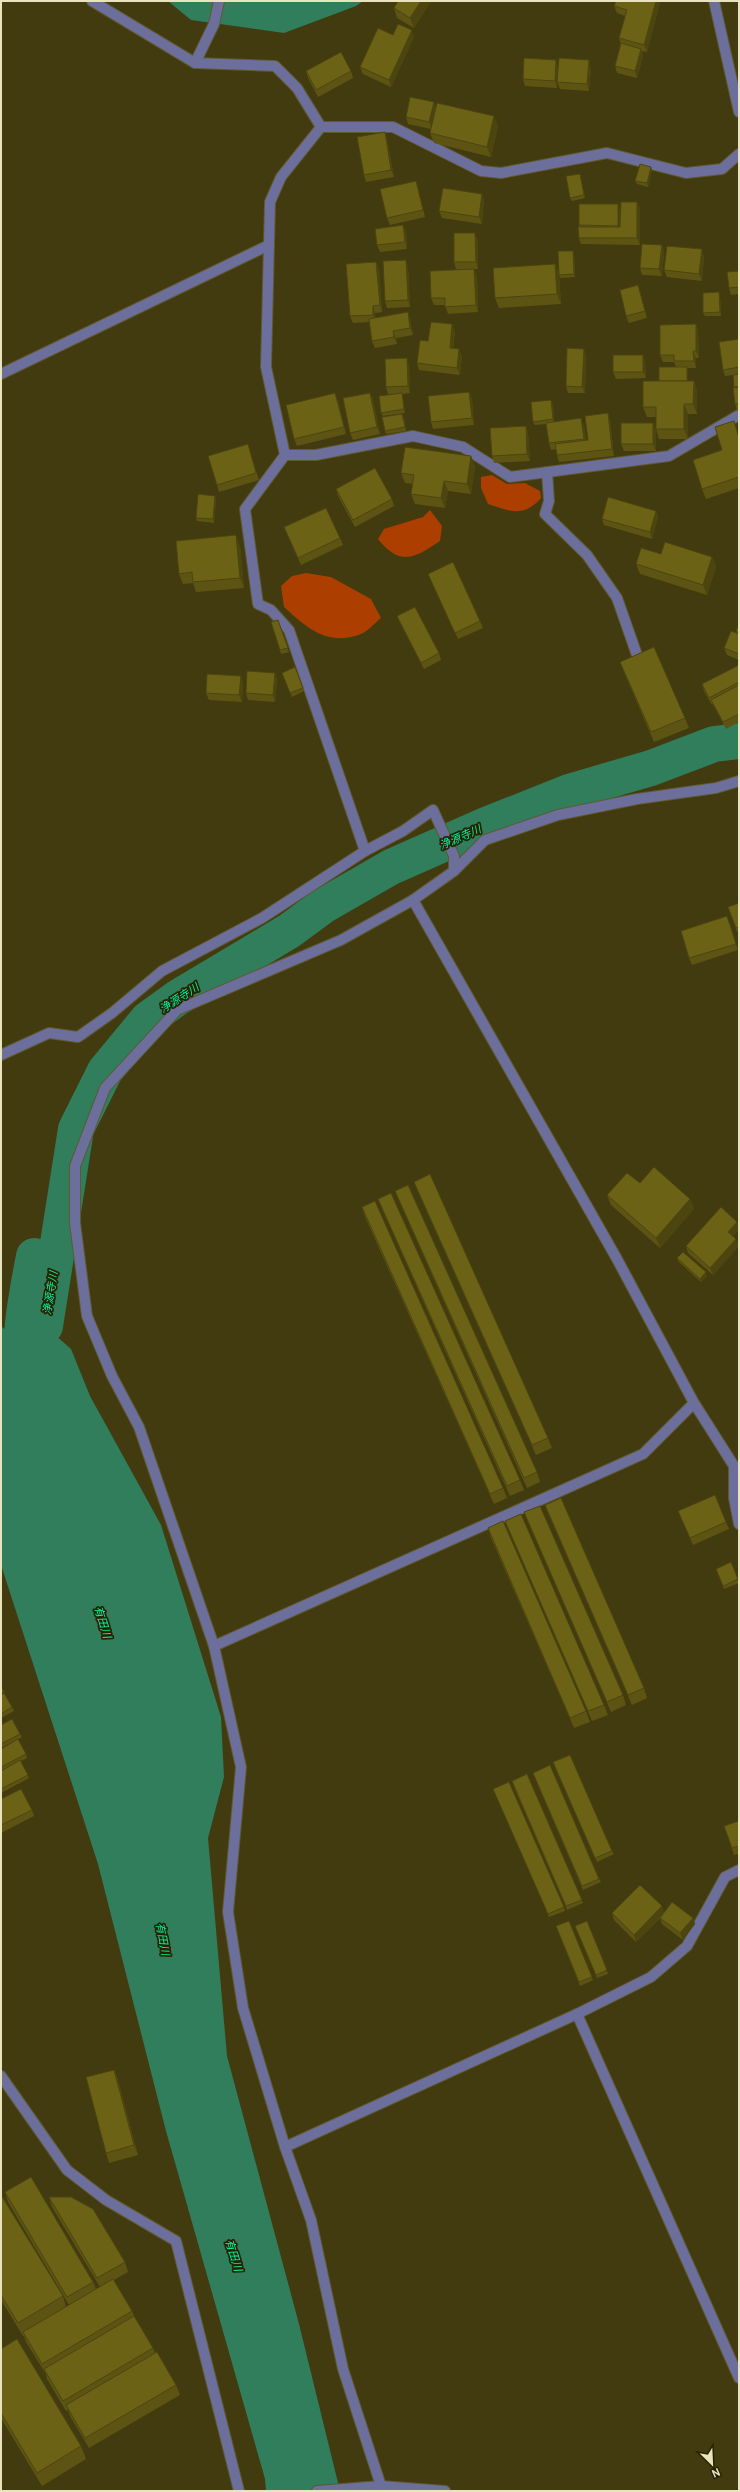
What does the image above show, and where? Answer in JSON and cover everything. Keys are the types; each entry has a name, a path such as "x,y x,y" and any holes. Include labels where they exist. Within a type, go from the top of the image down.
{"street":[{"path":"92,1 195,63 275,66 296,88 321,127"},
{"path":"195,63 214,24 219,1"},
{"path":"714,1 739,112"},
{"path":"321,127 393,127 481,171 501,173 606,153 686,173 722,169 739,154"},
{"path":"321,127 281,177 270,202 266,367 285,455 245,509 258,604 271,610 289,630 365,851"},
{"path":"1,374 269,245"},
{"path":"285,455 316,456 413,436 463,447 510,477 669,456 739,415"},
{"path":"547,472 550,501 545,514 587,555 616,598 638,658"},
{"path":"381,2486 343,2369 311,2220 285,2147 244,2008 228,1912 241,1767 214,1646 139,1427 112,1376 87,1316 75,1223 75,1166 105,1088 177,1010 341,940 413,900 454,871 485,840 558,815 637,799 716,788 739,781"},
{"path":"1,1055 49,1033 78,1038 112,1013 162,971 262,918 365,851 403,831 433,810 454,856 454,871"},
{"path":"413,900 617,1259 694,1403 736,1464 734,1498 739,1524"},
{"path":"214,1646 643,1454 694,1403"},
{"path":"285,2147 576,2014 651,1977 688,1946 725,1877 739,1870"},
{"path":"576,2014 739,2378"},
{"path":"1,2076 67,2170 106,2200 176,2241 240,2491"},
{"path":"317,2491 381,2486 445,2491"}],"shaded area":[{"path":"492,475 507,484 525,483 540,491 541,498 535,504 522,511 503,509 488,504 481,488 481,477"},
{"path":"430,510 442,526 440,541 423,552 408,557 393,554 378,539 384,529 423,517"},
{"path":"306,573 331,577 371,599 381,618 364,633 349,637 328,637 310,628 284,607 281,586 292,576"}],"water":[{"path":"168,1 363,1 356,6 284,33 191,20"},
{"name":"有田川","path":"1,1326 20,1343 36,1341 45,1326 71,1349 90,1396 161,1525 221,1717 224,1777 208,1838 227,2056 299,2324 340,2491 266,2491 265,2479 166,2131 98,1864 1,1565"}],"building":[{"path":"398,1 421,1 410,18 394,8"},
{"path":"616,1 656,1 644,45 619,38 627,10 614,6"},
{"path":"398,24 412,30 389,80 360,67 378,28 393,35"},
{"path":"621,43 641,49 635,71 615,66"},
{"path":"341,52 351,71 316,90 306,71"},
{"path":"524,58 556,60 555,81 523,79"},
{"path":"559,58 589,60 587,84 557,82"},
{"path":"410,97 434,102 429,122 406,117"},
{"path":"437,103 494,116 487,147 430,133"},
{"path":"385,132 391,170 364,175 357,137"},
{"path":"640,164 651,167 647,183 635,181"},
{"path":"580,174 584,195 570,198 566,176"},
{"path":"416,181 423,210 387,218 380,189"},
{"path":"443,188 482,194 479,217 439,211"},
{"path":"621,202 637,202 637,238 579,238 578,227 620,227"},
{"path":"579,204 618,204 618,226 579,225"},
{"path":"403,225 405,242 377,245 375,229"},
{"path":"454,233 475,233 476,262 454,262"},
{"path":"642,244 662,245 659,269 640,268"},
{"path":"667,246 702,249 699,274 664,270"},
{"path":"558,251 573,251 574,274 559,275"},
{"path":"406,260 408,300 385,301 383,261"},
{"path":"376,262 380,305 373,306 373,315 350,316 346,264"},
{"path":"555,264 557,294 495,298 493,268"},
{"path":"474,269 476,305 445,307 445,298 431,298 430,271"},
{"path":"739,271 739,287 729,288 727,272"},
{"path":"638,285 645,311 626,316 620,290"},
{"path":"719,292 720,312 703,313 703,293"},
{"path":"408,312 410,328 393,331 394,337 372,341 369,319"},
{"path":"431,322 452,324 450,348 459,349 457,368 417,363 420,340 428,341"},
{"path":"696,324 696,351 693,351 694,361 674,361 674,355 660,355 660,325"},
{"path":"739,339 739,367 723,370 719,342"},
{"path":"567,348 584,349 582,387 566,386"},
{"path":"613,355 643,355 643,372 613,372"},
{"path":"407,358 408,386 386,387 385,359"},
{"path":"659,367 687,367 687,381 659,381"},
{"path":"739,374 739,387 734,387 733,375"},
{"path":"643,381 694,381 693,404 684,404 684,429 656,429 656,407 643,407"},
{"path":"739,387 739,404 735,404 733,388"},
{"path":"469,392 472,418 431,422 428,396"},
{"path":"335,393 344,427 294,439 286,405"},
{"path":"370,393 377,427 350,433 343,398"},
{"path":"402,393 404,409 381,413 379,396"},
{"path":"551,400 553,419 533,422 531,402"},
{"path":"608,413 612,449 557,455 555,444 588,440 585,416"},
{"path":"402,414 405,427 385,431 382,417"},
{"path":"581,418 584,439 549,443 546,423"},
{"path":"734,421 739,438 739,477 702,489 693,460 722,450 715,427"},
{"path":"621,423 653,423 653,444 621,444"},
{"path":"526,426 527,454 492,456 490,428"},
{"path":"248,444 256,473 217,485 208,456"},
{"path":"405,447 471,456 467,484 444,481 441,498 411,494 414,475 401,473"},
{"path":"375,468 392,499 353,520 336,489"},
{"path":"198,494 215,496 213,519 196,518"},
{"path":"608,497 656,511 650,532 602,519"},
{"path":"326,508 340,538 298,558 284,527"},
{"path":"236,535 240,578 193,582 192,572 179,574 176,541"},
{"path":"665,542 712,557 703,585 636,564 641,548 661,554"},
{"path":"453,562 480,621 455,633 428,574"},
{"path":"415,607 439,653 421,663 397,616"},
{"path":"278,620 288,648 280,650 271,622"},
{"path":"739,624 739,633 736,631"},
{"path":"731,631 739,634 739,654 724,648"},
{"path":"654,647 685,718 651,732 620,662"},
{"path":"739,665 739,682 709,698 702,684"},
{"path":"295,667 303,688 290,693 282,673"},
{"path":"247,671 275,673 273,695 246,693"},
{"path":"207,674 241,676 239,695 206,693"},
{"path":"739,685 739,714 723,722 711,700"},
{"path":"739,903 739,927 736,928 728,907"},
{"path":"727,916 736,944 689,958 681,931"},
{"path":"654,1167 690,1199 656,1238 607,1195 627,1173 640,1183"},
{"path":"430,1174 548,1438 532,1445 414,1182"},
{"path":"408,1185 537,1472 524,1478 395,1191"},
{"path":"391,1193 520,1480 507,1486 378,1199"},
{"path":"375,1201 503,1488 490,1494 362,1207"},
{"path":"721,1207 737,1222 728,1232 736,1239 710,1268 686,1246"},
{"path":"683,1252 706,1272 700,1279 677,1258"},
{"path":"715,1495 726,1522 690,1538 678,1511"},
{"path":"561,1498 644,1688 628,1695 545,1505"},
{"path":"540,1506 623,1695 607,1702 524,1512"},
{"path":"521,1514 604,1705 588,1711 505,1521"},
{"path":"503,1521 586,1711 570,1718 488,1528"},
{"path":"731,1562 738,1579 723,1586 716,1569"},
{"path":"4,1693 12,1707 1,1714 1,1695"},
{"path":"12,1719 20,1734 1,1744 1,1725"},
{"path":"18,1739 26,1754 1,1767 1,1749"},
{"path":"570,1755 612,1851 595,1858 553,1762"},
{"path":"20,1760 28,1775 1,1789 1,1771"},
{"path":"550,1765 599,1879 582,1886 533,1773"},
{"path":"527,1774 582,1900 566,1906 512,1781"},
{"path":"509,1782 564,1907 548,1914 493,1789"},
{"path":"21,1789 32,1810 1,1825 1,1799"},
{"path":"739,1821 739,1846 732,1848 724,1826"},
{"path":"640,1885 662,1906 634,1935 612,1913"},
{"path":"672,1902 693,1918 680,1933 660,1918"},
{"path":"569,1921 592,1977 579,1982 556,1926"},
{"path":"587,1921 607,1970 596,1975 575,1926"},
{"path":"114,2070 134,2145 106,2153 86,2077"},
{"path":"31,2177 93,2282 67,2297 5,2192"},
{"path":"1,2195 63,2296 18,2323 1,2295"},
{"path":"49,2197 71,2197 93,2209 125,2262 97,2278"},
{"path":"113,2279 132,2311 42,2364 23,2332"},
{"path":"134,2316 153,2348 63,2401 44,2369"},
{"path":"17,2339 81,2446 37,2473 1,2413 1,2349"},
{"path":"157,2352 176,2385 85,2438 66,2405"}],"waterway":[{"name":"浄源寺川","path":"26,1393 23,1375 22,1341 25,1308 34,1256 45,1326 76,1129 105,1071 148,1019 177,998 289,931 323,906 391,867 486,825 569,792 651,768 714,744 739,741"}]}
